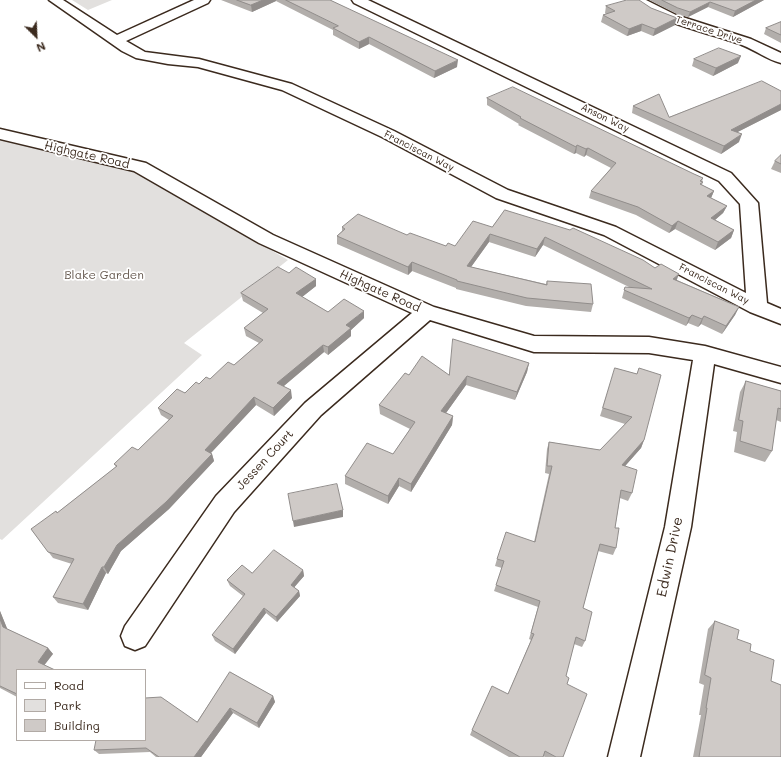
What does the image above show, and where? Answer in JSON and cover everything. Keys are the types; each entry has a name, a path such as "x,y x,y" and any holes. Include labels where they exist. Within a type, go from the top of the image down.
{"street":[{"name":"Franciscan Way","path":"55,0 127,48 141,55 168,60 199,63 287,87 388,134 502,194 610,230 781,317"},
{"path":"117,40 204,0"},
{"name":"Anson Way","path":"358,0 725,177 749,203 757,306"},
{"name":"Terrace Drive","path":"637,0 658,12 675,19 751,43 781,59"},
{"name":"Highgate Road","path":"0,134 140,167 266,239 427,312 534,344 649,345 706,354 781,375"},
{"name":"Jessen Court","path":"135,636 225,504 313,409 427,312"},
{"name":"Edwin Drive","path":"624,757 678,527 706,354"}],"green space":[{"path":"72,0 112,0 88,10"},
{"name":"Blake Garden","path":"0,139 134,171 288,260 184,343 202,355 2,540 0,539"}],"building":[{"path":"237,0 263,0 251,5"},
{"path":"286,0 330,0 458,60 435,71 369,37 359,42 333,28 338,26"},
{"path":"627,0 639,0 651,8 677,18 655,29 642,24 629,29 603,15 615,11 606,6"},
{"path":"662,0 756,0 735,11 710,2 690,12"},
{"path":"781,22 781,35 766,28"},
{"path":"719,48 741,56 716,68 694,59"},
{"path":"762,81 781,91 781,104 731,130 742,134 724,146 633,106 659,94 669,117"},
{"path":"513,87 703,178 700,181 703,182 700,184 714,191 707,196 727,206 711,218 734,230 718,242 678,221 672,226 638,207 591,191 616,163 588,148 586,149 577,145 576,147 520,118 521,117 487,98"},
{"path":"781,155 781,164 775,161"},
{"path":"505,210 570,230 573,228 643,260 655,268 661,264 679,274 673,279 739,307 726,326 704,316 702,319 692,315 689,318 624,290 625,287 652,289 545,237 537,249 490,234 467,266 547,285 547,281 591,284 593,304 527,298 457,281 412,262 408,267 337,236 345,229 342,227 358,214 407,235 410,233 446,246 448,243 455,246 473,221 492,227"},
{"path":"278,267 289,273 296,267 316,279 296,293 328,312 344,299 364,311 346,325 351,328 328,347 323,345 277,383 291,390 273,408 254,397 205,450 212,454 166,502 117,545 104,567 102,567 83,604 53,597 74,559 48,552 31,529 56,511 57,513 117,466 114,464 132,447 138,450 173,416 158,408 177,389 185,393 196,382 199,384 206,377 210,379 228,362 234,365 263,340 244,328 268,309 241,293"},
{"path":"453,339 529,363 517,392 467,376 441,411 453,416 411,484 399,478 388,496 345,476 367,443 393,454 415,422 379,405 405,373 409,375 422,356 449,375"},
{"path":"615,368 637,374 639,368 661,375 644,440 622,465 637,470 632,493 621,490 615,528 619,528 616,548 600,544 583,608 592,612 585,641 576,637 566,676 569,678 567,684 587,694 563,757 556,757 545,751 543,757 520,757 472,730 492,686 508,694 534,634 531,633 540,601 496,585 504,561 497,559 506,532 535,542 552,466 547,466 549,442 600,450 632,417 603,408"},
{"path":"746,381 781,391 781,409 778,408 772,451 740,441 743,421 739,420"},
{"path":"337,484 343,510 293,521 288,494"},
{"path":"274,550 303,570 291,585 299,591 276,617 264,608 233,649 212,635 245,594 227,580 242,565 252,573"},
{"path":"0,619 3,627 48,648 38,662 53,669 16,669 16,694 0,686"},
{"path":"715,621 739,630 737,639 751,644 750,651 774,660 771,681 781,685 781,757 699,757 711,678 705,675"},
{"path":"230,672 273,696 257,723 230,708 194,757 159,757 146,748 94,750 96,741 146,741 146,698 161,697 197,722"}]}
